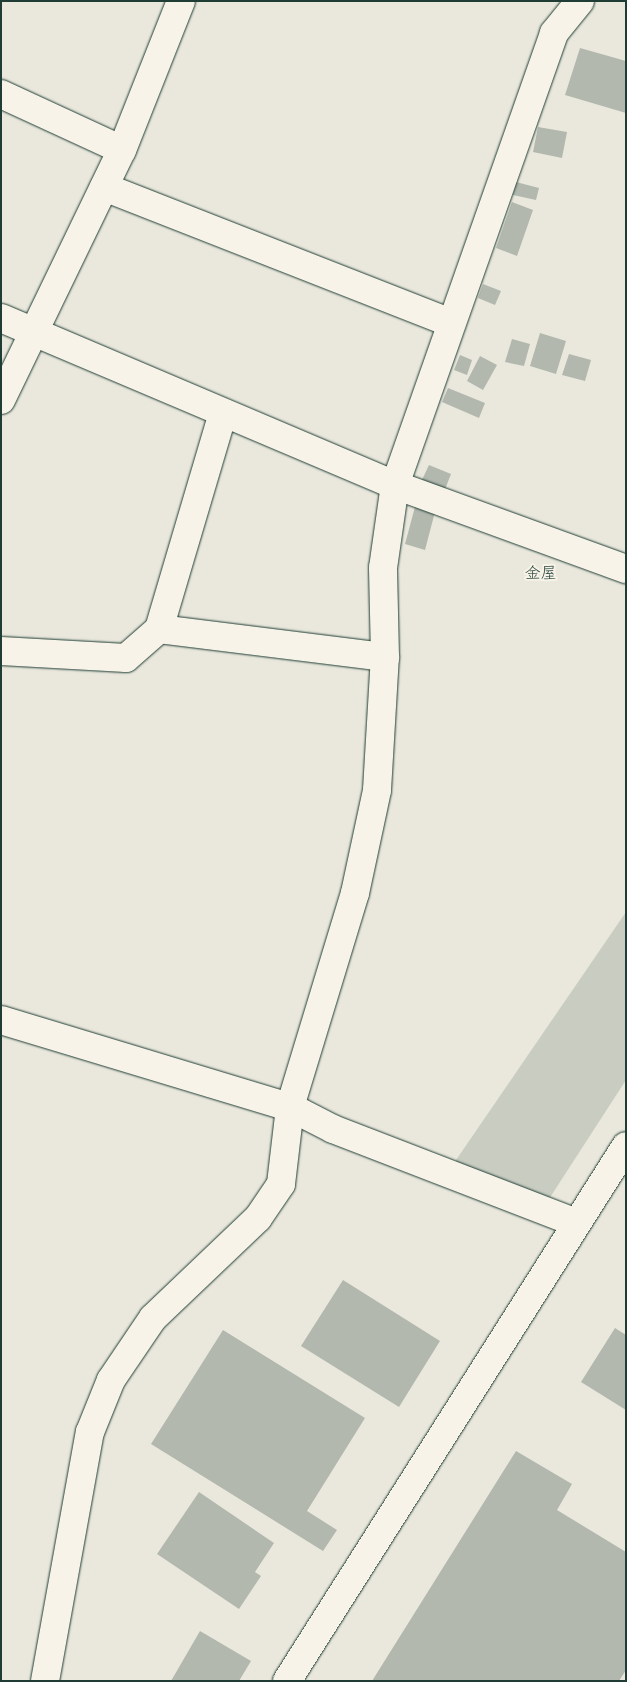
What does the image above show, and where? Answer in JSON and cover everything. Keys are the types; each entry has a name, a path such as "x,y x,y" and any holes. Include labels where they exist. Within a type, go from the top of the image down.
{"street":[{"path":"1,400 122,150 181,1"},
{"path":"45,1681 90,1432 111,1380 154,1318 258,1218 281,1184 290,1106 357,884 377,790 385,657 383,568 395,485 450,322 554,33 580,1"},
{"path":"1,94 122,150"},
{"path":"104,187 450,322"},
{"path":"1,318 33,334 395,485 626,569"},
{"path":"1,651 126,658 159,629 223,413"},
{"path":"159,629 385,657"},
{"path":"1,1020 290,1106 333,1129 577,1222"},
{"path":"287,1681 626,1146"}],"shaded area":[{"path":"626,912 626,1080 549,1199 454,1163"}],"building":[{"path":"580,48 626,61 626,113 565,95"},
{"path":"538,127 567,132 562,158 533,152"},
{"path":"516,182 539,188 536,200 513,195"},
{"path":"512,202 533,210 517,256 496,248"},
{"path":"483,284 501,291 495,305 478,298"},
{"path":"540,333 566,341 556,374 530,366"},
{"path":"512,339 530,344 524,366 505,362"},
{"path":"569,354 591,360 585,381 562,375"},
{"path":"460,355 472,360 467,375 454,370"},
{"path":"480,356 497,365 483,390 467,381"},
{"path":"448,388 485,403 479,418 442,402"},
{"path":"429,465 451,474 444,492 421,482"},
{"path":"416,503 436,508 425,550 405,544"},
{"path":"343,1280 440,1341 399,1407 301,1346"},
{"path":"615,1328 626,1335 626,1410 581,1382"},
{"path":"223,1330 365,1418 307,1511 337,1530 323,1551 151,1444"},
{"path":"516,1451 572,1484 557,1510 626,1552 626,1670 619,1681 372,1681"},
{"path":"199,1492 274,1543 255,1572 261,1576 239,1609 157,1554"},
{"path":"200,1631 251,1661 239,1681 171,1681"}],"district":[{"name":"金屋","path":"541,571"}]}
